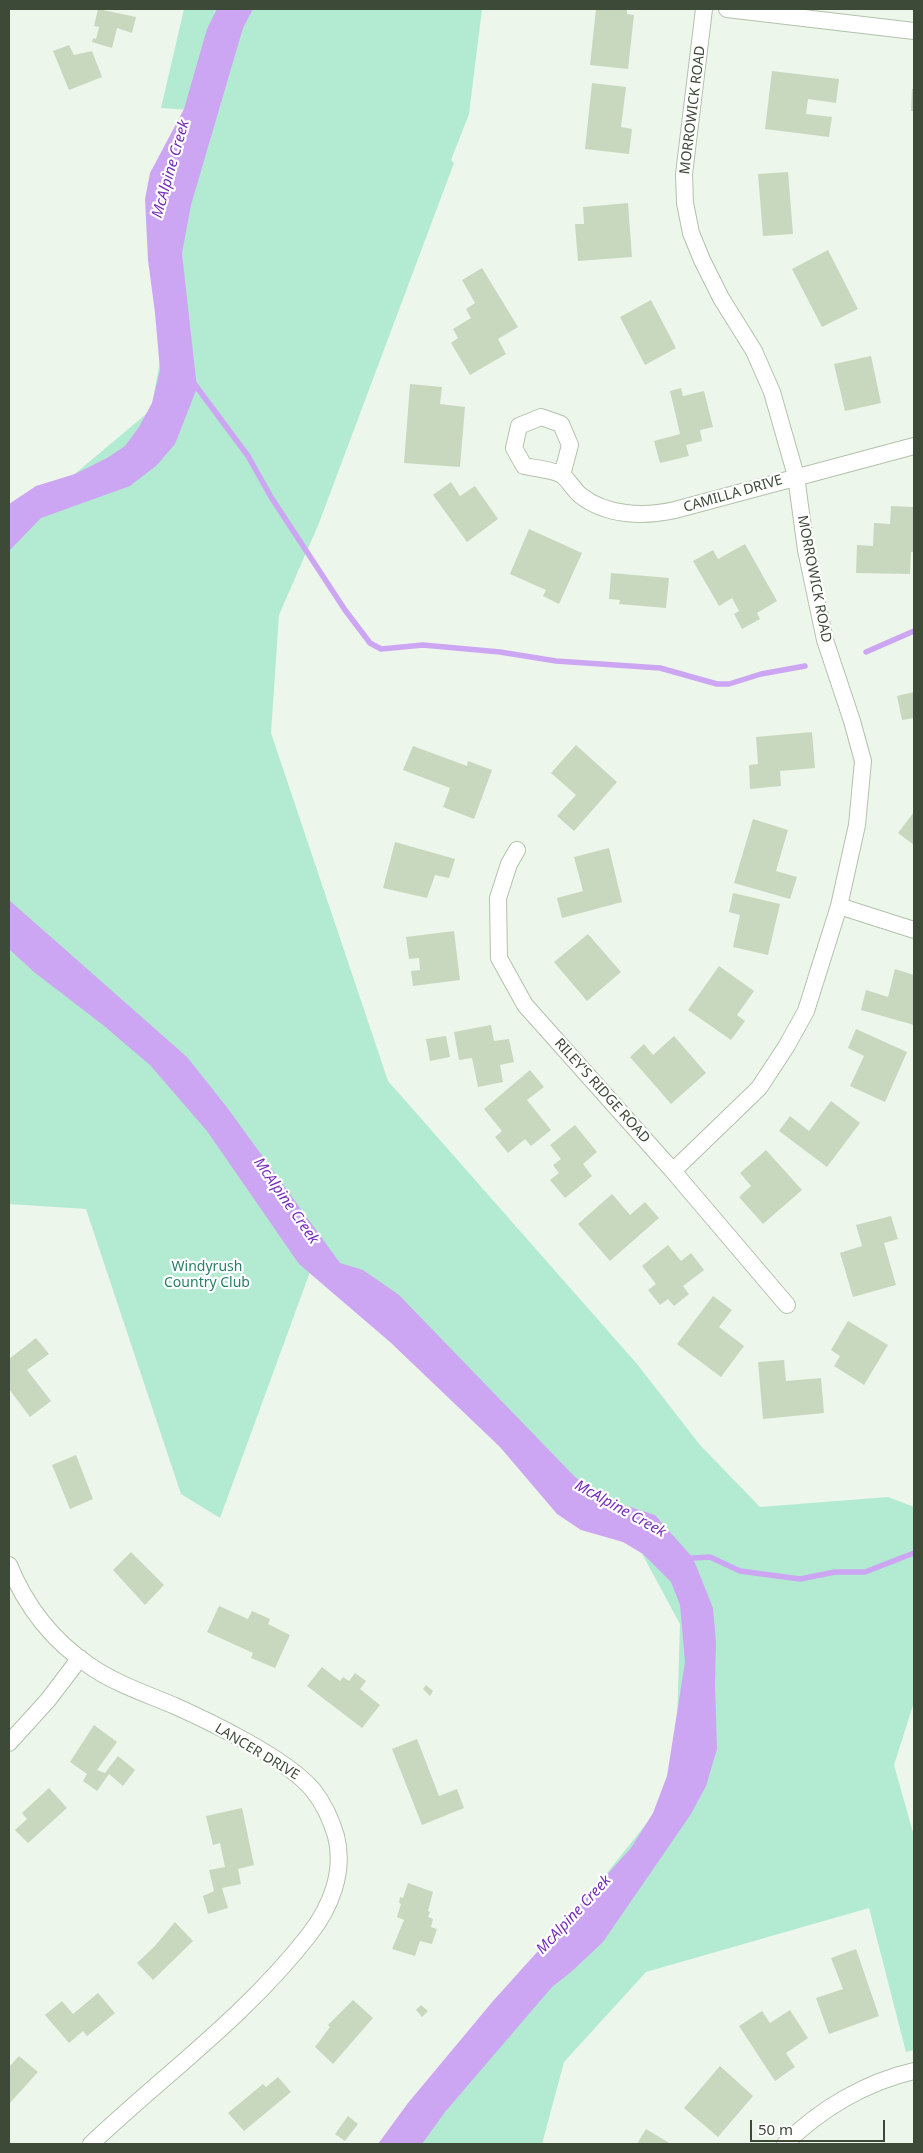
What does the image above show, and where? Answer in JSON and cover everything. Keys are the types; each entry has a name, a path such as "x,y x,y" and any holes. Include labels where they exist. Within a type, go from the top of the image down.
{"street":[{"name":"MORROWICK ROAD","path":"672,1171 759,1088 786,1047 806,1011 839,906 857,825 863,761 852,720 825,640 806,550 796,476 772,392 754,351 721,298 691,233 685,203 684,174 704,9"},
{"path":"727,9 914,31"},
{"name":"CAMILLA DRIVE","path":"562,475 581,496 605,508 634,514 656,514 914,446"},
{"name":"RILEY'S RIDGE ROAD","path":"517,850 509,864 498,898 499,958 525,1005 672,1171 787,1305"},
{"path":"839,906 914,930"},
{"name":"LANCER DRIVE","path":"9,1565 16,1582 35,1614 58,1640 80,1658 121,1683 178,1707 234,1736 268,1755 304,1781 326,1808 338,1846 339,1864 334,1889 321,1918 310,1934 268,1984 235,2017 91,2144"},
{"path":"9,1743 48,1700 80,1658"},
{"path":"785,2144 799,2130 837,2103 860,2090 914,2070"}],"green space":[{"name":"Windyrush Country Club","path":"184,9 482,9 469,114 451,160 454,163 319,523 279,615 271,733 388,1081 637,1364 700,1445 760,1507 888,1497 914,1507 914,1702 894,1765 914,1836 914,2050 906,2052 869,1908 646,1972 564,2062 542,2144 390,2144 675,1788 680,1624 640,1550 314,1261 220,1518 181,1494 86,1209 9,1204 9,529 151,410 206,111 161,108"}],"water":[{"name":"McAlpine Creek","path":"217,9 253,9 243,28 191,205 182,253 197,388 175,444 157,465 130,486 41,518 9,551 9,504 36,486 75,474 107,458 125,446 139,427 152,403 160,370 148,260 145,199 150,173 184,109 207,29"},
{"name":"McAlpine Creek","path":"9,900 187,1057 226,1106 340,1263 363,1270 399,1295 575,1477 609,1500 655,1515 693,1558 713,1608 716,1642 717,1749 706,1786 691,1814 603,1942 552,1987 445,2112 422,2144 378,2144 408,2103 493,2001 631,1848 653,1813 667,1776 685,1662 680,1605 671,1582 643,1554 623,1542 581,1530 557,1514 500,1447 390,1342 299,1264 207,1131 150,1065 103,1025 34,972 9,949"}],"building":[{"path":"98,9 136,17 132,33 117,28 112,48 92,42 93,38 96,39 99,27 94,26"},
{"path":"596,9 627,9 627,14 634,15 628,69 590,65"},
{"path":"69,45 74,55 92,51 102,77 69,90 53,51"},
{"path":"772,71 839,79 836,103 808,99 806,114 832,117 829,137 765,129"},
{"path":"592,83 626,87 621,127 632,129 629,154 585,149"},
{"path":"912,89 914,89 914,111 911,111"},
{"path":"788,172 793,234 763,236 758,174"},
{"path":"628,203 632,257 578,261 575,224 584,224 583,207"},
{"path":"828,250 858,309 822,327 792,269"},
{"path":"482,268 518,327 498,339 506,354 470,375 451,343 458,338 453,329 471,318 466,309 475,303 462,280"},
{"path":"651,300 676,348 645,365 620,317"},
{"path":"871,356 881,403 845,411 834,364"},
{"path":"410,384 442,387 440,404 465,407 460,467 404,463"},
{"path":"681,388 683,396 704,391 713,427 700,430 702,441 686,445 689,456 660,463 654,441 680,434 670,391"},
{"path":"451,482 460,496 475,486 498,519 467,542 433,495"},
{"path":"891,506 914,507 914,552 911,552 910,574 856,573 857,545 873,546 874,523 890,524"},
{"path":"529,529 582,553 559,604 543,596 546,590 510,574"},
{"path":"745,544 777,601 757,613 760,619 742,629 734,614 739,611 732,598 719,606 693,561 713,550 718,559"},
{"path":"611,573 669,578 666,608 619,604 620,600 609,599"},
{"path":"914,692 914,718 902,720 897,696"},
{"path":"812,732 815,768 780,771 781,786 750,789 749,765 758,764 756,737"},
{"path":"576,745 617,782 574,831 557,816 576,795 551,773"},
{"path":"413,746 467,766 468,761 492,770 474,819 443,807 450,788 403,770"},
{"path":"914,812 914,845 898,833"},
{"path":"753,819 788,830 776,871 797,877 790,899 734,883"},
{"path":"395,842 455,859 449,878 435,875 427,898 383,888"},
{"path":"609,848 622,902 562,918 557,898 583,891 574,857"},
{"path":"733,893 780,904 768,955 733,947 740,915 729,912"},
{"path":"454,931 460,980 413,986 411,971 420,970 419,958 409,959 406,937"},
{"path":"588,934 621,972 587,1001 554,962"},
{"path":"719,966 754,991 737,1015 745,1021 731,1040 688,1010"},
{"path":"895,969 914,975 914,1025 861,1010 866,990 888,997"},
{"path":"491,1025 494,1041 509,1039 514,1062 500,1065 503,1082 478,1087 472,1058 459,1060 454,1032"},
{"path":"856,1029 907,1052 885,1102 850,1086 864,1056 848,1048"},
{"path":"446,1036 450,1057 430,1061 426,1039"},
{"path":"674,1036 706,1073 671,1104 630,1057 644,1044 653,1055"},
{"path":"530,1070 544,1087 527,1100 551,1130 531,1146 525,1139 508,1153 495,1137 502,1131 484,1109"},
{"path":"831,1101 860,1123 827,1167 779,1131 790,1116 809,1131"},
{"path":"575,1125 597,1152 583,1164 592,1176 565,1198 550,1180 559,1173 553,1165 561,1159 550,1145"},
{"path":"766,1150 802,1190 763,1224 739,1197 751,1186 740,1173"},
{"path":"612,1194 630,1215 645,1202 659,1218 610,1261 578,1224"},
{"path":"891,1216 898,1239 884,1243 896,1285 853,1297 840,1253 862,1246 856,1225"},
{"path":"668,1245 681,1261 691,1253 704,1270 683,1286 689,1294 674,1306 668,1299 660,1305 648,1290 656,1284 642,1266"},
{"path":"713,1296 732,1310 719,1327 744,1346 721,1377 677,1344"},
{"path":"848,1321 888,1345 864,1385 834,1366 840,1356 831,1350"},
{"path":"36,1338 49,1354 27,1370 51,1401 30,1417 9,1389 9,1359"},
{"path":"784,1360 786,1381 821,1378 824,1413 763,1419 758,1362"},
{"path":"76,1455 93,1499 70,1509 52,1465"},
{"path":"131,1552 164,1585 145,1605 113,1570"},
{"path":"219,1606 248,1619 252,1611 270,1619 268,1624 290,1635 275,1668 251,1658 253,1653 207,1632"},
{"path":"322,1667 340,1681 343,1677 349,1681 355,1673 366,1681 360,1689 380,1705 362,1728 307,1686"},
{"path":"426,1685 433,1691 430,1696 423,1689"},
{"path":"94,1725 117,1742 97,1770 105,1773 118,1756 135,1770 123,1786 109,1774 97,1791 83,1781 87,1774 70,1762"},
{"path":"417,1739 439,1796 457,1789 464,1808 422,1825 392,1749"},
{"path":"49,1788 67,1808 28,1843 15,1830 27,1819 22,1813"},
{"path":"242,1808 254,1865 238,1869 241,1884 222,1888 228,1908 208,1914 203,1896 214,1891 209,1870 225,1867 220,1843 213,1845 206,1816"},
{"path":"408,1883 433,1892 428,1917 433,1919 431,1927 437,1929 432,1944 420,1941 415,1956 392,1949 404,1920 397,1917 401,1904 399,1903 400,1897 403,1898"},
{"path":"175,1922 193,1941 153,1980 137,1963 154,1947"},
{"path":"856,1949 879,2016 829,2034 816,1998 843,1989 831,1958"},
{"path":"98,1993 115,2013 87,2036 83,2031 69,2043 45,2015 62,2001 73,2014"},
{"path":"353,2000 373,2018 333,2064 315,2047 330,2027 328,2025"},
{"path":"421,2005 428,2011 422,2017 416,2010"},
{"path":"790,2010 808,2038 786,2053 795,2067 775,2081 739,2026 762,2011 770,2023"},
{"path":"19,2056 38,2072 9,2104 9,2067"},
{"path":"720,2066 753,2096 718,2137 684,2108"},
{"path":"278,2077 291,2092 244,2131 228,2113 263,2084 266,2087"},
{"path":"348,2116 358,2124 345,2141 335,2134"},
{"path":"646,2129 671,2144 637,2144"}],"waterway":[{"path":"193,382 248,456 271,497 345,610 370,643 381,649 423,645 500,652 556,661 660,668 717,684 729,684 761,674 805,666"},
{"path":"866,652 914,631"},
{"path":"687,1560 710,1557 740,1571 800,1579 835,1572 865,1572 914,1553"}]}
